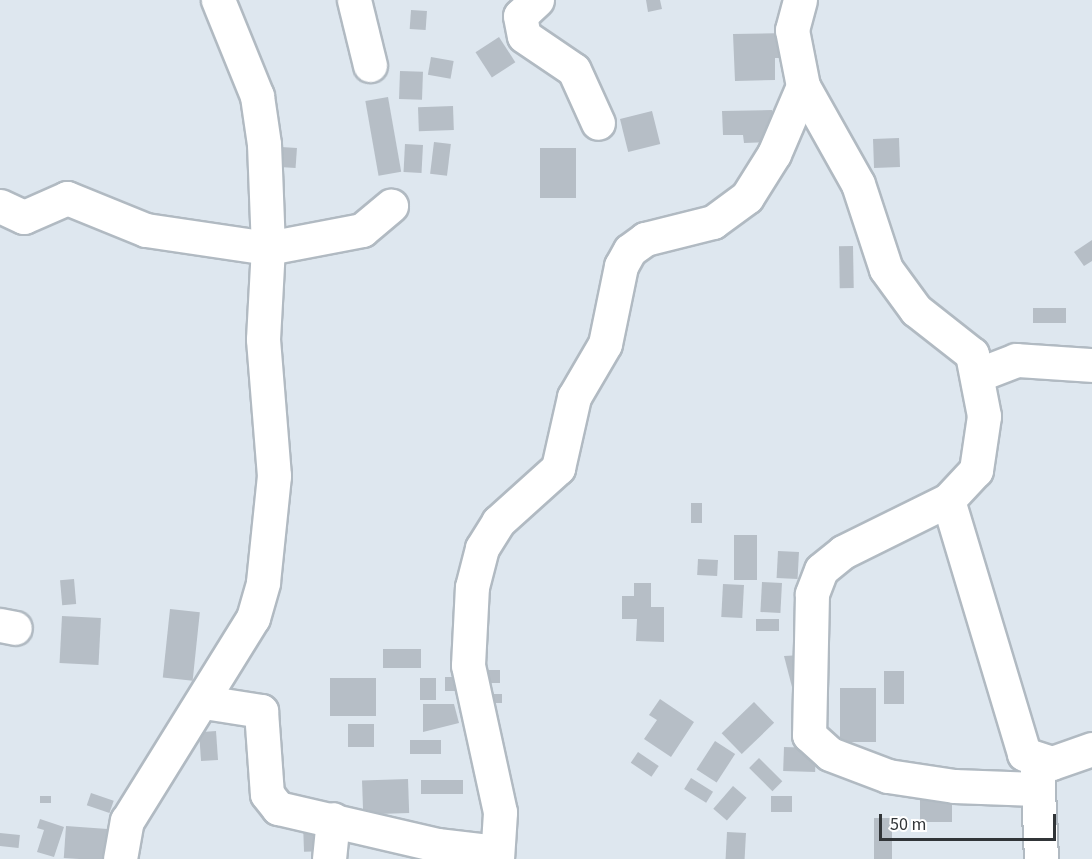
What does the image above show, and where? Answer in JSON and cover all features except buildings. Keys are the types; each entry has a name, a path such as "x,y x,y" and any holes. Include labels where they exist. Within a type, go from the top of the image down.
{"street":[{"path":"120,859 127,821 204,702 253,618 263,582 274,476 263,339 268,248 257,96 218,0"},
{"path":"354,0 370,65"},
{"path":"537,0 520,16 524,36 574,70 598,123"},
{"path":"791,3 803,86 858,184 886,269 916,310 972,354 980,374 983,449 976,470 948,500 843,552 821,570 812,594 809,735 830,754 888,776 954,786 1037,775 1052,763 1092,748"},
{"path":"204,702 261,711 269,802 437,845 497,856 500,812 494,771 468,665 472,587 482,548 498,522 558,468 574,397 605,344 621,266 630,250 645,239 713,222 747,197 774,154 803,86"},
{"path":"0,206 24,217 67,198 146,230 268,248 362,230 391,206"},
{"path":"980,374 1016,360 1092,365"},
{"path":"948,500 1011,724 1024,754 1037,775 1041,859"},
{"path":"329,859 333,819"}]}
